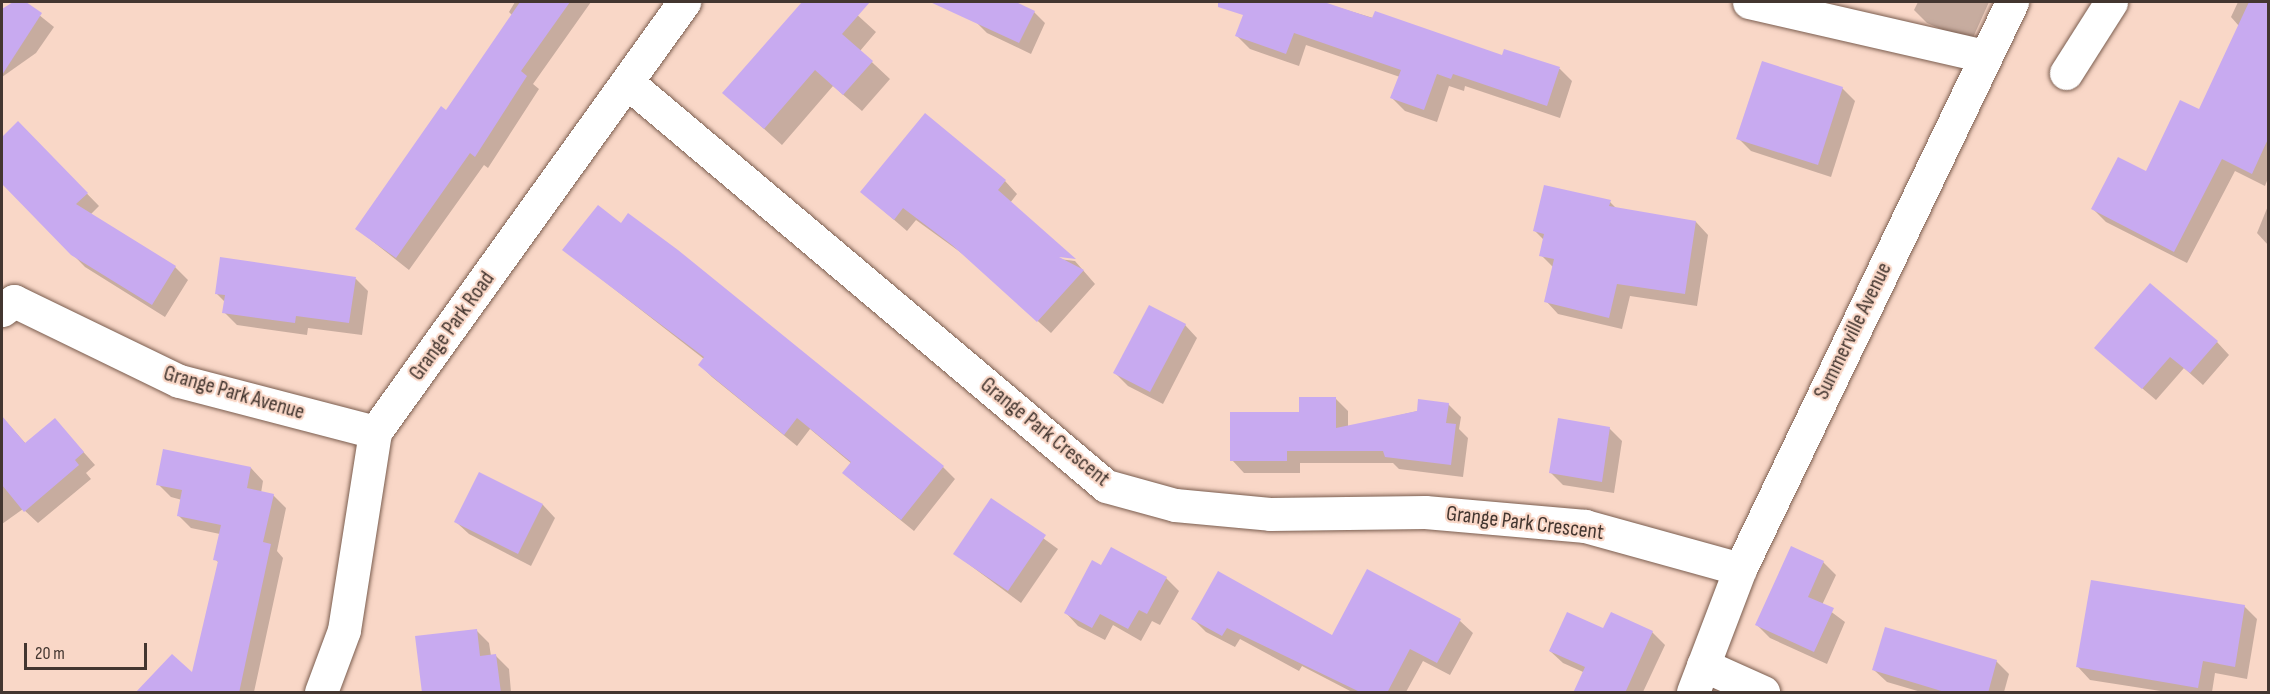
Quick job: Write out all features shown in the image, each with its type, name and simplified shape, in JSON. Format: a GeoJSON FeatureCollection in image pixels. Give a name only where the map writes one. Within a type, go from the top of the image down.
{"type":"FeatureCollection","features":[{"type":"Feature","properties":{"kind":"street","name":"Grange Park Road"},"geometry":{"type":"LineString","coordinates":[[321,693],[344,630],[375,432],[684,2]]}},
{"type":"Feature","properties":{"kind":"street"},"geometry":{"type":"LineString","coordinates":[[1749,2],[1985,56]]}},
{"type":"Feature","properties":{"kind":"street","name":"Summerville Avenue"},"geometry":{"type":"LineString","coordinates":[[1763,693],[1698,679],[1740,568],[2012,2]]}},
{"type":"Feature","properties":{"kind":"street"},"geometry":{"type":"LineString","coordinates":[[2066,73],[2111,2]]}},
{"type":"Feature","properties":{"kind":"street","name":"Grange Park Crescent"},"geometry":{"type":"LineString","coordinates":[[628,82],[1106,486],[1175,506],[1270,514],[1425,512],[1585,526],[1740,568]]}},
{"type":"Feature","properties":{"kind":"street","name":"Grange Park Avenue"},"geometry":{"type":"LineString","coordinates":[[6,298],[179,381],[375,432]]}},
{"type":"Feature","properties":{"kind":"building"},"geometry":{"type":"Polygon","coordinates":[[[13,2],[26,2],[42,13],[2,75],[2,9],[13,2]]]}},
{"type":"Feature","properties":{"kind":"building"},"geometry":{"type":"Polygon","coordinates":[[[520,2],[570,2],[521,71],[527,76],[475,157],[470,153],[396,258],[355,229],[441,106],[446,110],[520,2]]]}},
{"type":"Feature","properties":{"kind":"building"},"geometry":{"type":"Polygon","coordinates":[[[802,2],[870,2],[842,34],[873,61],[843,95],[815,70],[764,129],[722,93],[802,2]]]}},
{"type":"Feature","properties":{"kind":"building"},"geometry":{"type":"Polygon","coordinates":[[[930,2],[1016,2],[1035,11],[1019,43],[930,2]]]}},
{"type":"Feature","properties":{"kind":"building"},"geometry":{"type":"Polygon","coordinates":[[[1218,2],[1324,2],[1372,18],[1375,11],[1502,55],[1504,49],[1560,67],[1547,106],[1453,74],[1451,79],[1437,74],[1424,110],[1390,98],[1401,70],[1294,33],[1286,54],[1235,36],[1243,15],[1218,7],[1218,2]]]}},
{"type":"Feature","properties":{"kind":"building"},"geometry":{"type":"Polygon","coordinates":[[[2249,2],[2268,2],[2268,139],[2252,174],[2222,159],[2174,252],[2091,209],[2118,157],[2146,171],[2180,100],[2199,109],[2249,2]]]}},
{"type":"Feature","properties":{"kind":"building"},"geometry":{"type":"Polygon","coordinates":[[[1762,61],[1843,87],[1818,165],[1736,139],[1762,61]]]}},
{"type":"Feature","properties":{"kind":"building"},"geometry":{"type":"Polygon","coordinates":[[[925,113],[1006,180],[998,190],[1076,259],[1059,257],[1084,270],[1037,322],[952,245],[903,208],[894,220],[860,192],[925,113]]]}},
{"type":"Feature","properties":{"kind":"building"},"geometry":{"type":"Polygon","coordinates":[[[18,121],[88,193],[76,204],[176,266],[152,305],[71,255],[2,184],[2,137],[18,121]]]}},
{"type":"Feature","properties":{"kind":"building"},"geometry":{"type":"Polygon","coordinates":[[[1544,185],[1611,200],[1609,206],[1696,221],[1685,294],[1617,284],[1609,318],[1544,302],[1554,259],[1539,256],[1544,234],[1533,231],[1544,185]]]}},
{"type":"Feature","properties":{"kind":"building"},"geometry":{"type":"Polygon","coordinates":[[[598,205],[621,223],[628,213],[678,250],[944,466],[901,520],[842,473],[851,462],[797,418],[784,435],[698,365],[704,357],[562,250],[598,205]]]}},
{"type":"Feature","properties":{"kind":"building"},"geometry":{"type":"Polygon","coordinates":[[[220,257],[356,277],[349,323],[296,316],[295,323],[222,313],[225,295],[215,294],[220,257]]]}},
{"type":"Feature","properties":{"kind":"building"},"geometry":{"type":"Polygon","coordinates":[[[2150,283],[2218,341],[2190,373],[2170,357],[2142,389],[2094,348],[2150,283]]]}},
{"type":"Feature","properties":{"kind":"building"},"geometry":{"type":"Polygon","coordinates":[[[1149,305],[1186,324],[1150,392],[1113,373],[1149,305]]]}},
{"type":"Feature","properties":{"kind":"building"},"geometry":{"type":"Polygon","coordinates":[[[1299,397],[1336,397],[1336,428],[1417,411],[1418,399],[1449,403],[1446,423],[1456,424],[1451,465],[1385,457],[1383,451],[1287,451],[1287,461],[1230,461],[1230,412],[1299,412],[1299,397]]]}},
{"type":"Feature","properties":{"kind":"building"},"geometry":{"type":"Polygon","coordinates":[[[2,416],[25,443],[55,418],[84,452],[75,460],[79,465],[24,512],[2,485],[2,416]]]}},
{"type":"Feature","properties":{"kind":"building"},"geometry":{"type":"Polygon","coordinates":[[[1558,418],[1610,427],[1602,482],[1549,473],[1558,418]]]}},
{"type":"Feature","properties":{"kind":"building"},"geometry":{"type":"Polygon","coordinates":[[[163,449],[251,467],[247,488],[274,494],[263,542],[271,544],[239,693],[135,693],[172,654],[192,672],[218,561],[213,560],[221,525],[177,516],[182,490],[156,485],[163,449]]]}},
{"type":"Feature","properties":{"kind":"building"},"geometry":{"type":"Polygon","coordinates":[[[479,472],[543,504],[518,554],[454,522],[479,472]]]}},
{"type":"Feature","properties":{"kind":"building"},"geometry":{"type":"Polygon","coordinates":[[[991,498],[1046,535],[1008,591],[953,554],[991,498]]]}},
{"type":"Feature","properties":{"kind":"building"},"geometry":{"type":"Polygon","coordinates":[[[1791,546],[1824,561],[1808,597],[1834,608],[1814,652],[1755,625],[1791,546]]]}},
{"type":"Feature","properties":{"kind":"building"},"geometry":{"type":"Polygon","coordinates":[[[1111,547],[1167,577],[1147,614],[1139,610],[1128,629],[1100,614],[1092,628],[1064,613],[1092,560],[1101,565],[1111,547]]]}},
{"type":"Feature","properties":{"kind":"building"},"geometry":{"type":"Polygon","coordinates":[[[1367,569],[1461,619],[1437,663],[1410,649],[1387,693],[1362,693],[1227,628],[1222,636],[1191,619],[1218,571],[1332,635],[1367,569]]]}},
{"type":"Feature","properties":{"kind":"building"},"geometry":{"type":"Polygon","coordinates":[[[2091,580],[2245,605],[2235,667],[2203,661],[2198,688],[2076,667],[2091,580]]]}},
{"type":"Feature","properties":{"kind":"building"},"geometry":{"type":"Polygon","coordinates":[[[1567,612],[1603,628],[1611,612],[1653,631],[1625,693],[1573,693],[1585,667],[1549,651],[1567,612]]]}},
{"type":"Feature","properties":{"kind":"building"},"geometry":{"type":"Polygon","coordinates":[[[1885,627],[1997,660],[1988,693],[1948,693],[1872,670],[1885,627]]]}},
{"type":"Feature","properties":{"kind":"building"},"geometry":{"type":"Polygon","coordinates":[[[477,629],[480,656],[496,654],[501,693],[422,693],[415,636],[477,629]]]}}]}
